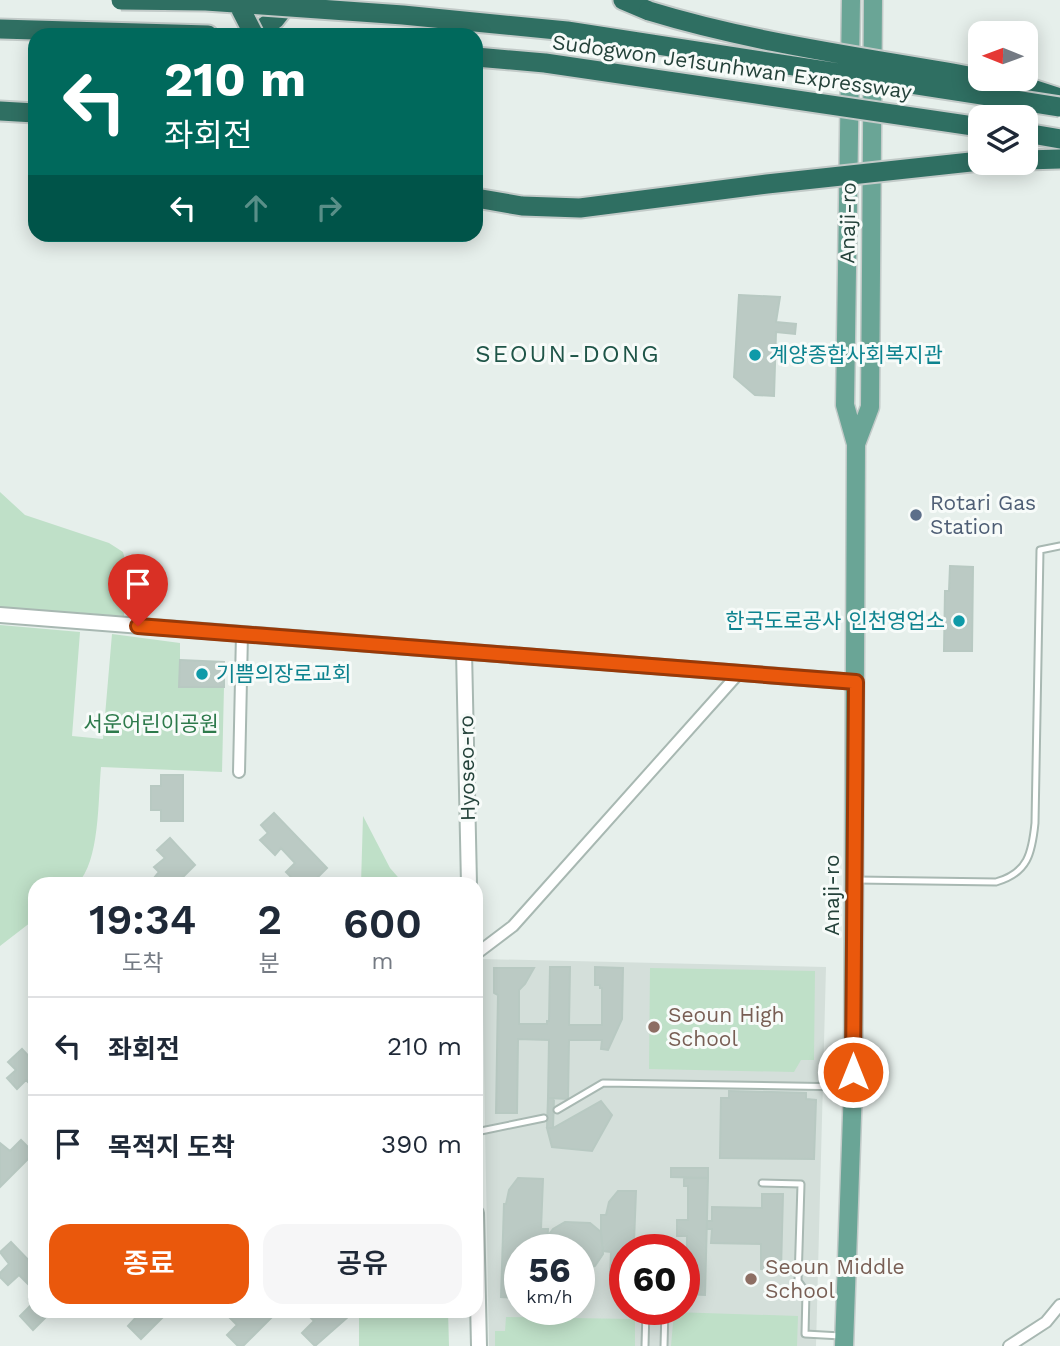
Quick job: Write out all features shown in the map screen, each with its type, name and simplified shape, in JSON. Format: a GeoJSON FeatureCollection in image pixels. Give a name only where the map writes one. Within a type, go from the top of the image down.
{"type":"FeatureCollection","features":[{"type":"Feature","properties":{"kind":"highway","name":"Sudogwon Je1sunhwan Expressway"},"geometry":{"type":"LineString","coordinates":[[121,0],[259,5],[403,15],[567,31],[1060,107]]}},
{"type":"Feature","properties":{"kind":"highway"},"geometry":{"type":"LineString","coordinates":[[236,0],[250,28]]}},
{"type":"Feature","properties":{"kind":"highway"},"geometry":{"type":"LineString","coordinates":[[263,28],[275,19],[290,0]]}},
{"type":"Feature","properties":{"kind":"highway"},"geometry":{"type":"LineString","coordinates":[[623,0],[697,26],[968,76]]}},
{"type":"Feature","properties":{"kind":"highway"},"geometry":{"type":"LineString","coordinates":[[0,29],[28,30]]}},
{"type":"Feature","properties":{"kind":"highway","name":"Sudogwon Je1sunhwan Expressway"},"geometry":{"type":"LineString","coordinates":[[483,58],[545,62],[968,125]]}},
{"type":"Feature","properties":{"kind":"highway"},"geometry":{"type":"LineString","coordinates":[[1038,91],[1060,98]]}},
{"type":"Feature","properties":{"kind":"highway"},"geometry":{"type":"LineString","coordinates":[[0,111],[28,113]]}},
{"type":"Feature","properties":{"kind":"highway"},"geometry":{"type":"LineString","coordinates":[[1038,135],[1060,138]]}},
{"type":"Feature","properties":{"kind":"highway"},"geometry":{"type":"LineString","coordinates":[[1038,160],[1060,159]]}},
{"type":"Feature","properties":{"kind":"highway"},"geometry":{"type":"LineString","coordinates":[[483,199],[522,206],[580,208],[968,162]]}},
{"type":"Feature","properties":{"kind":"main road","name":"Anaji-ro"},"geometry":{"type":"LineString","coordinates":[[844,1341],[853,1087],[856,682],[856,444],[845,405],[850,0]]}},
{"type":"Feature","properties":{"kind":"main road","name":"Anaji-ro"},"geometry":{"type":"LineString","coordinates":[[856,444],[870,407],[873,0]]}},
{"type":"Feature","properties":{"kind":"street"},"geometry":{"type":"LineString","coordinates":[[0,615],[856,682]]}},
{"type":"Feature","properties":{"kind":"street"},"geometry":{"type":"LineString","coordinates":[[239,772],[242,634]]}},
{"type":"Feature","properties":{"kind":"street","name":"Hyoseo-ro"},"geometry":{"type":"LineString","coordinates":[[464,651],[469,877]]}},
{"type":"Feature","properties":{"kind":"street"},"geometry":{"type":"LineString","coordinates":[[483,949],[513,926],[739,673]]}},
{"type":"Feature","properties":{"kind":"street"},"geometry":{"type":"LineString","coordinates":[[1009,1346],[1046,1322],[1060,1305]]}},
{"type":"Feature","properties":{"kind":"street"},"geometry":{"type":"LineString","coordinates":[[478,1318],[479,1346]]}},
{"type":"Feature","properties":{"kind":"lane"},"geometry":{"type":"LineString","coordinates":[[855,880],[996,883],[1010,879],[1022,870],[1033,840],[1035,823],[1040,550],[1060,546]]}},
{"type":"Feature","properties":{"kind":"lane"},"geometry":{"type":"LineString","coordinates":[[557,1110],[603,1083],[853,1087]]}},
{"type":"Feature","properties":{"kind":"lane"},"geometry":{"type":"LineString","coordinates":[[483,1131],[544,1118]]}},
{"type":"Feature","properties":{"kind":"lane"},"geometry":{"type":"LineString","coordinates":[[762,1183],[801,1184],[798,1282],[806,1292],[805,1334],[844,1341]]}},
{"type":"Feature","properties":{"kind":"lane"},"geometry":{"type":"LineString","coordinates":[[645,1346],[646,1325]]}},
{"type":"Feature","properties":{"kind":"lane"},"geometry":{"type":"LineString","coordinates":[[664,1346],[665,1325]]}},
{"type":"Feature","properties":{"kind":"shaded area","name":"Seoun High School"},"geometry":{"type":"Polygon","coordinates":[[[483,959],[826,967],[816,1346],[489,1346],[483,959]]]}},
{"type":"Feature","properties":{"kind":"green space"},"geometry":{"type":"Polygon","coordinates":[[[0,492],[25,515],[109,543],[123,552],[126,564],[124,616],[0,607],[0,492]]]}},
{"type":"Feature","properties":{"kind":"green space","name":"서운어린이공원"},"geometry":{"type":"Polygon","coordinates":[[[0,625],[80,632],[72,736],[103,739],[112,634],[180,643],[180,686],[224,687],[222,772],[101,767],[94,846],[85,874],[83,877],[28,877],[28,924],[0,946],[0,625]]]}},
{"type":"Feature","properties":{"kind":"green space"},"geometry":{"type":"Polygon","coordinates":[[[363,816],[390,868],[398,877],[361,877],[363,816]]]}},
{"type":"Feature","properties":{"kind":"green space"},"geometry":{"type":"Polygon","coordinates":[[[650,968],[815,971],[814,1060],[801,1060],[794,1072],[649,1069],[650,968]]]}},
{"type":"Feature","properties":{"kind":"green space"},"geometry":{"type":"Polygon","coordinates":[[[700,1313],[798,1316],[797,1346],[671,1346],[673,1325],[700,1325],[700,1313]]]}},
{"type":"Feature","properties":{"kind":"green space"},"geometry":{"type":"Polygon","coordinates":[[[359,1318],[448,1318],[449,1346],[359,1346],[359,1318]]]}},
{"type":"Feature","properties":{"kind":"green space"},"geometry":{"type":"Polygon","coordinates":[[[595,1318],[609,1319],[609,1325],[635,1325],[635,1346],[495,1346],[495,1331],[505,1331],[505,1325],[595,1325],[595,1318]]]}},
{"type":"Feature","properties":{"kind":"building","name":"계양종합사회복지관"},"geometry":{"type":"Polygon","coordinates":[[[739,295],[780,297],[776,322],[796,324],[795,334],[776,332],[774,396],[755,395],[734,377],[739,295]]]}},
{"type":"Feature","properties":{"kind":"building","name":"한국도로공사 인천영업소"},"geometry":{"type":"Polygon","coordinates":[[[950,566],[973,567],[972,651],[944,651],[945,591],[949,591],[950,566]]]}},
{"type":"Feature","properties":{"kind":"building","name":"기쁨의장로교회"},"geometry":{"type":"Polygon","coordinates":[[[180,660],[224,662],[224,687],[179,687],[180,660]]]}},
{"type":"Feature","properties":{"kind":"building"},"geometry":{"type":"Polygon","coordinates":[[[161,775],[183,775],[183,821],[161,821],[161,810],[151,810],[151,786],[161,786],[161,775]]]}},
{"type":"Feature","properties":{"kind":"building"},"geometry":{"type":"Polygon","coordinates":[[[274,813],[327,868],[318,877],[291,877],[286,872],[295,863],[281,848],[275,855],[260,840],[268,833],[261,825],[274,813]]]}},
{"type":"Feature","properties":{"kind":"building"},"geometry":{"type":"Polygon","coordinates":[[[170,838],[195,865],[183,877],[155,877],[159,872],[154,867],[165,858],[157,850],[170,838]]]}},
{"type":"Feature","properties":{"kind":"building"},"geometry":{"type":"Polygon","coordinates":[[[550,967],[570,967],[569,1025],[602,1025],[602,988],[595,985],[595,967],[623,968],[622,1019],[608,1050],[601,1049],[602,1040],[569,1040],[568,1099],[548,1098],[549,1040],[518,1039],[517,1113],[496,1113],[498,995],[494,993],[494,968],[534,968],[519,990],[519,1024],[547,1024],[550,967]]]}},
{"type":"Feature","properties":{"kind":"building"},"geometry":{"type":"Polygon","coordinates":[[[22,1049],[28,1055],[28,1082],[26,1080],[17,1089],[7,1078],[16,1070],[8,1062],[22,1049]]]}},
{"type":"Feature","properties":{"kind":"building"},"geometry":{"type":"Polygon","coordinates":[[[729,1091],[806,1093],[806,1099],[816,1100],[814,1159],[720,1158],[721,1098],[729,1098],[729,1091]]]}},
{"type":"Feature","properties":{"kind":"building"},"geometry":{"type":"Polygon","coordinates":[[[548,1098],[554,1098],[553,1128],[547,1128],[548,1098]]]}},
{"type":"Feature","properties":{"kind":"building"},"geometry":{"type":"Polygon","coordinates":[[[601,1101],[612,1115],[592,1151],[552,1147],[547,1128],[553,1128],[601,1101]]]}},
{"type":"Feature","properties":{"kind":"building"},"geometry":{"type":"Polygon","coordinates":[[[21,1140],[28,1147],[28,1159],[0,1187],[0,1143],[10,1151],[21,1140]]]}},
{"type":"Feature","properties":{"kind":"building"},"geometry":{"type":"Polygon","coordinates":[[[671,1168],[708,1168],[708,1178],[671,1177],[671,1168]]]}},
{"type":"Feature","properties":{"kind":"building"},"geometry":{"type":"Polygon","coordinates":[[[518,1178],[543,1179],[541,1229],[548,1229],[548,1234],[504,1234],[504,1297],[501,1297],[504,1204],[509,1190],[518,1178]]]}},
{"type":"Feature","properties":{"kind":"building"},"geometry":{"type":"Polygon","coordinates":[[[684,1178],[708,1178],[705,1295],[700,1295],[700,1234],[677,1234],[677,1220],[688,1220],[688,1186],[684,1186],[684,1178]]]}},
{"type":"Feature","properties":{"kind":"building"},"geometry":{"type":"Polygon","coordinates":[[[618,1191],[636,1191],[634,1234],[609,1234],[609,1252],[603,1251],[601,1215],[606,1215],[609,1202],[618,1191]]]}},
{"type":"Feature","properties":{"kind":"building"},"geometry":{"type":"Polygon","coordinates":[[[762,1194],[783,1194],[781,1270],[761,1269],[761,1244],[711,1243],[712,1229],[707,1229],[707,1221],[712,1221],[712,1207],[762,1208],[762,1194]]]}},
{"type":"Feature","properties":{"kind":"building"},"geometry":{"type":"Polygon","coordinates":[[[565,1222],[590,1223],[601,1232],[603,1254],[595,1266],[595,1234],[549,1234],[565,1222]]]}},
{"type":"Feature","properties":{"kind":"building"},"geometry":{"type":"Polygon","coordinates":[[[11,1242],[28,1260],[28,1284],[19,1275],[8,1285],[0,1277],[0,1273],[9,1264],[0,1252],[11,1242]]]}},
{"type":"Feature","properties":{"kind":"building"},"geometry":{"type":"Polygon","coordinates":[[[28,1308],[28,1318],[45,1318],[33,1330],[20,1316],[28,1308]]]}},
{"type":"Feature","properties":{"kind":"building"},"geometry":{"type":"Polygon","coordinates":[[[135,1318],[162,1318],[141,1339],[128,1326],[135,1318]]]}},
{"type":"Feature","properties":{"kind":"building"},"geometry":{"type":"Polygon","coordinates":[[[230,1318],[271,1318],[243,1346],[238,1346],[227,1335],[237,1325],[230,1318]]]}},
{"type":"Feature","properties":{"kind":"building"},"geometry":{"type":"Polygon","coordinates":[[[311,1318],[347,1318],[315,1346],[302,1333],[314,1321],[311,1318]]]}},
{"type":"Feature","properties":{"kind":"place","name":"계양종합사회복지관"},"geometry":{"type":"Point","coordinates":[755,355]}},
{"type":"Feature","properties":{"kind":"place","name":"Rotari Gas Station"},"geometry":{"type":"Point","coordinates":[916,515]}},
{"type":"Feature","properties":{"kind":"place","name":"한국도로공사 인천영업소"},"geometry":{"type":"Point","coordinates":[959,621]}},
{"type":"Feature","properties":{"kind":"place","name":"기쁨의장로교회"},"geometry":{"type":"Point","coordinates":[202,674]}},
{"type":"Feature","properties":{"kind":"place","name":"Seoun High School"},"geometry":{"type":"Point","coordinates":[654,1027]}},
{"type":"Feature","properties":{"kind":"place","name":"Seoun Middle School"},"geometry":{"type":"Point","coordinates":[751,1279]}},
{"type":"Feature","properties":{"kind":"district","name":"SEOUN-DONG"},"geometry":{"type":"Point","coordinates":[568,354]}},
{"type":"Feature","properties":{"kind":"route"},"geometry":{"type":"LineString","coordinates":[[138,626],[856,682],[853,1072]]}}]}
